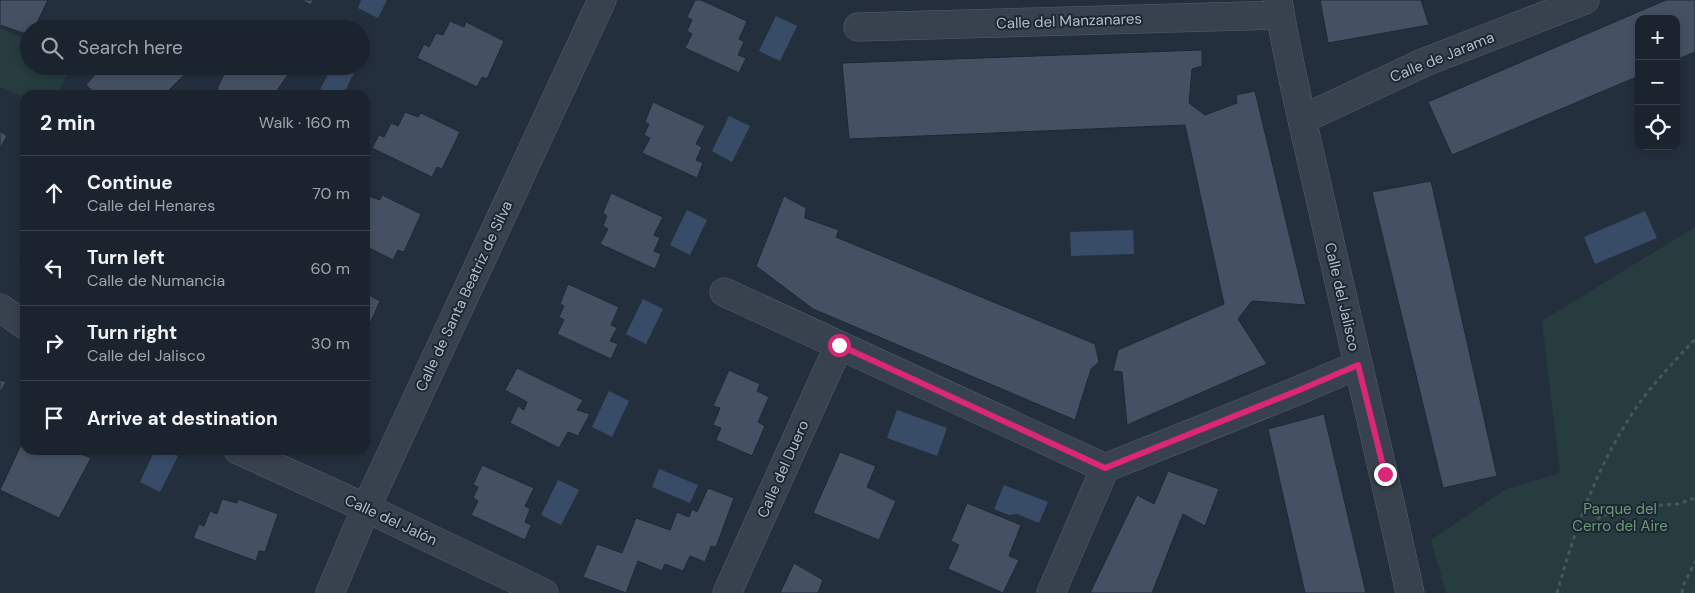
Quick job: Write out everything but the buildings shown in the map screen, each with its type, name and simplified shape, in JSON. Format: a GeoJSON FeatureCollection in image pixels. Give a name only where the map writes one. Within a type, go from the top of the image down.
{"type":"FeatureCollection","features":[{"type":"Feature","properties":{"kind":"street","name":"Calle de Santa Beatriz de Silva"},"geometry":{"type":"LineString","coordinates":[[330,593],[366,508],[602,0]]}},
{"type":"Feature","properties":{"kind":"street","name":"Calle de Jarama"},"geometry":{"type":"LineString","coordinates":[[1302,120],[1425,62],[1585,0]]}},
{"type":"Feature","properties":{"kind":"street","name":"Calle del Jalisco"},"geometry":{"type":"LineString","coordinates":[[1279,8],[1302,120],[1385,474],[1410,593]]}},
{"type":"Feature","properties":{"kind":"street","name":"Calle del Manzanares"},"geometry":{"type":"LineString","coordinates":[[858,27],[1279,8]]}},
{"type":"Feature","properties":{"kind":"street"},"geometry":{"type":"LineString","coordinates":[[724,292],[1105,468]]}},
{"type":"Feature","properties":{"kind":"street"},"geometry":{"type":"LineString","coordinates":[[0,308],[20,322]]}},
{"type":"Feature","properties":{"kind":"street","name":"Calle del Duero"},"geometry":{"type":"LineString","coordinates":[[727,593],[839,345]]}},
{"type":"Feature","properties":{"kind":"street"},"geometry":{"type":"LineString","coordinates":[[1051,593],[1105,468],[1358,365]]}},
{"type":"Feature","properties":{"kind":"street","name":"Calle del Jalón"},"geometry":{"type":"LineString","coordinates":[[249,455],[366,508],[544,593]]}},
{"type":"Feature","properties":{"kind":"path"},"geometry":{"type":"LineString","coordinates":[[1557,593],[1592,488],[1616,439],[1636,407],[1659,378],[1695,339]]}},
{"type":"Feature","properties":{"kind":"path"},"geometry":{"type":"LineString","coordinates":[[1576,532],[1602,516],[1635,507],[1678,504],[1695,498]]}},
{"type":"Feature","properties":{"kind":"path"},"geometry":{"type":"LineString","coordinates":[[1682,593],[1683,586],[1695,562]]}},
{"type":"Feature","properties":{"kind":"green space"},"geometry":{"type":"Polygon","coordinates":[[[0,28],[20,37],[20,75],[66,75],[60,90],[20,90],[20,96],[0,87],[0,28]]]}},
{"type":"Feature","properties":{"kind":"green space","name":"Parque del Cerro del Aire"},"geometry":{"type":"Polygon","coordinates":[[[1695,227],[1695,593],[1446,593],[1431,540],[1506,489],[1560,473],[1542,321],[1695,227]]]}},
{"type":"Feature","properties":{"kind":"water"},"geometry":{"type":"Polygon","coordinates":[[[361,0],[387,0],[378,18],[358,8],[361,0]]]}},
{"type":"Feature","properties":{"kind":"water"},"geometry":{"type":"Polygon","coordinates":[[[776,16],[797,26],[780,61],[759,51],[776,16]]]}},
{"type":"Feature","properties":{"kind":"water"},"geometry":{"type":"Polygon","coordinates":[[[328,75],[353,75],[346,90],[320,90],[328,75]]]}},
{"type":"Feature","properties":{"kind":"water"},"geometry":{"type":"Polygon","coordinates":[[[729,116],[750,126],[732,162],[712,151],[729,116]]]}},
{"type":"Feature","properties":{"kind":"water"},"geometry":{"type":"Polygon","coordinates":[[[687,210],[707,220],[690,255],[670,245],[687,210]]]}},
{"type":"Feature","properties":{"kind":"water"},"geometry":{"type":"Polygon","coordinates":[[[1645,211],[1657,238],[1595,264],[1584,237],[1645,211]]]}},
{"type":"Feature","properties":{"kind":"water"},"geometry":{"type":"Polygon","coordinates":[[[1133,230],[1134,254],[1071,256],[1070,232],[1133,230]]]}},
{"type":"Feature","properties":{"kind":"water"},"geometry":{"type":"Polygon","coordinates":[[[643,299],[663,309],[646,344],[626,334],[643,299]]]}},
{"type":"Feature","properties":{"kind":"water"},"geometry":{"type":"Polygon","coordinates":[[[609,391],[629,401],[612,437],[592,427],[609,391]]]}},
{"type":"Feature","properties":{"kind":"water"},"geometry":{"type":"Polygon","coordinates":[[[897,410],[947,428],[937,456],[887,438],[897,410]]]}},
{"type":"Feature","properties":{"kind":"water"},"geometry":{"type":"Polygon","coordinates":[[[153,455],[178,456],[160,492],[140,482],[153,455]]]}},
{"type":"Feature","properties":{"kind":"water"},"geometry":{"type":"Polygon","coordinates":[[[659,469],[698,485],[690,503],[652,487],[659,469]]]}},
{"type":"Feature","properties":{"kind":"water"},"geometry":{"type":"Polygon","coordinates":[[[558,480],[579,490],[561,525],[541,515],[558,480]]]}},
{"type":"Feature","properties":{"kind":"water"},"geometry":{"type":"Polygon","coordinates":[[[1004,485],[1048,502],[1039,523],[1017,514],[1009,515],[994,509],[1004,485]]]}},
{"type":"Feature","properties":{"kind":"route"},"geometry":{"type":"LineString","coordinates":[[839,345],[1105,468],[1358,365],[1385,474]]}}]}
